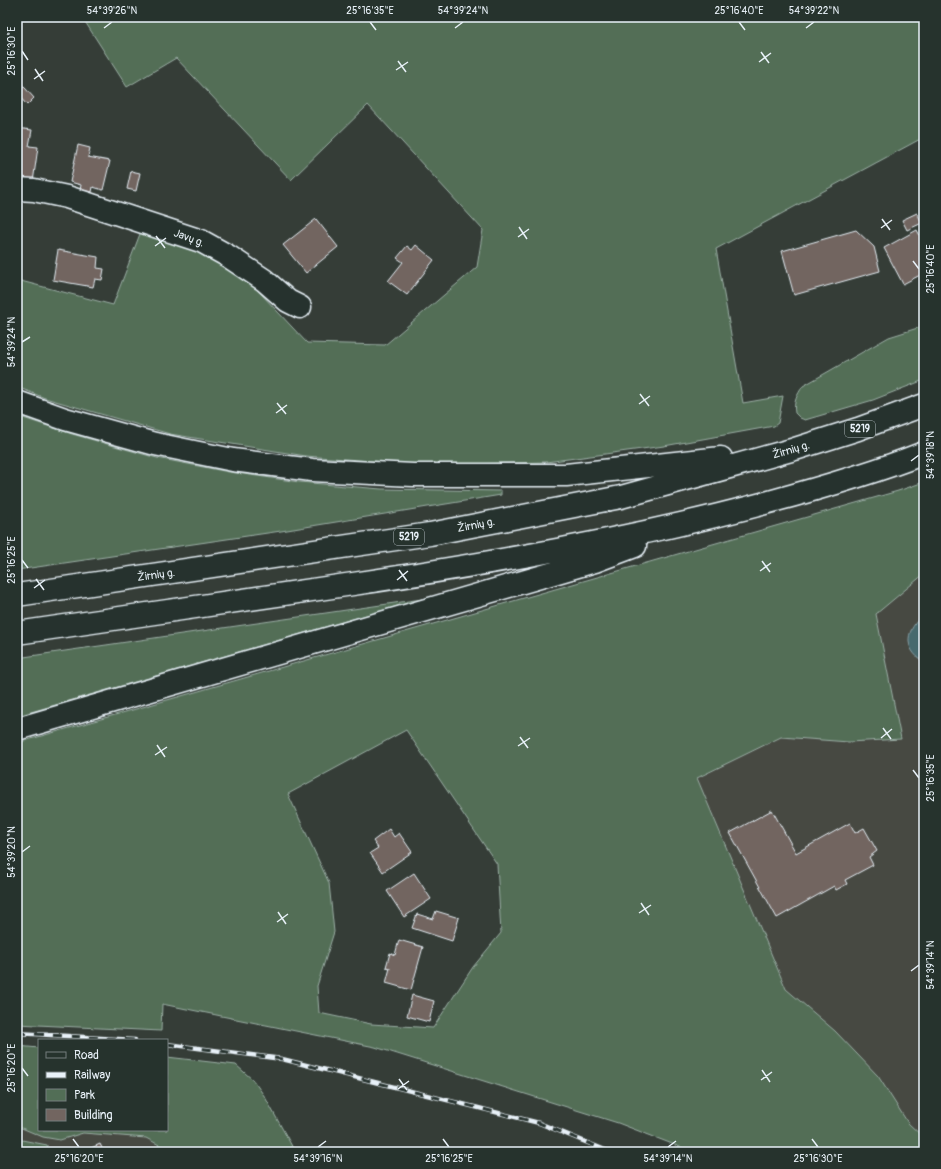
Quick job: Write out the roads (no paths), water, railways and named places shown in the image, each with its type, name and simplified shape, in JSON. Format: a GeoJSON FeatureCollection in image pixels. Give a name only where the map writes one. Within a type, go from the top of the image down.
{"type":"FeatureCollection","features":[{"type":"Feature","properties":{"kind":"main road","name":"Javų g."},"geometry":{"type":"LineString","coordinates":[[17,189],[34,190],[67,197],[201,241],[228,256],[264,280],[288,301],[300,307]]}},
{"type":"Feature","properties":{"kind":"main road"},"geometry":{"type":"LineString","coordinates":[[17,402],[65,419],[155,444],[233,460],[312,470],[414,475],[566,475],[680,464],[795,449]]}},
{"type":"Feature","properties":{"kind":"main road","name":"Žirnių g."},"geometry":{"type":"LineString","coordinates":[[17,595],[430,534],[621,497],[795,449],[924,406]]}},
{"type":"Feature","properties":{"kind":"main road"},"geometry":{"type":"LineString","coordinates":[[17,633],[418,574],[597,543],[710,518],[819,488],[899,463],[924,453]]}},
{"type":"Feature","properties":{"kind":"main road"},"geometry":{"type":"LineString","coordinates":[[17,729],[595,561],[710,518]]}},
{"type":"Feature","properties":{"kind":"water"},"geometry":{"type":"Polygon","coordinates":[[[924,614],[924,662],[912,651],[909,639],[913,626],[924,614]]]}},
{"type":"Feature","properties":{"kind":"railway"},"geometry":{"type":"LineString","coordinates":[[17,1033],[118,1039]]}},
{"type":"Feature","properties":{"kind":"railway"},"geometry":{"type":"LineString","coordinates":[[168,1044],[282,1059],[539,1123],[610,1152]]}}]}
